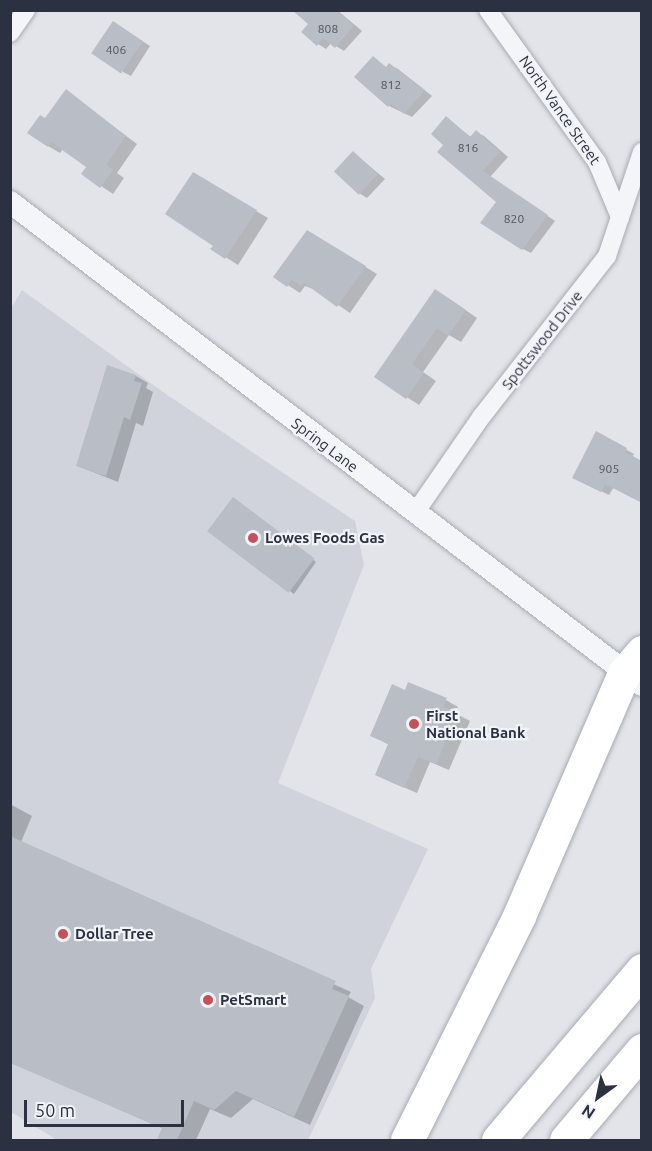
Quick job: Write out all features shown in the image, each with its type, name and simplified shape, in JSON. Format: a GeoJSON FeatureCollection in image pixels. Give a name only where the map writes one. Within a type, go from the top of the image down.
{"type":"FeatureCollection","features":[{"type":"Feature","properties":{"kind":"highway"},"geometry":{"type":"LineString","coordinates":[[407,1140],[519,916],[636,670]]}},
{"type":"Feature","properties":{"kind":"highway"},"geometry":{"type":"LineString","coordinates":[[498,1140],[642,970]]}},
{"type":"Feature","properties":{"kind":"highway"},"geometry":{"type":"LineString","coordinates":[[566,1140],[642,1050]]}},
{"type":"Feature","properties":{"kind":"street"},"geometry":{"type":"LineString","coordinates":[[10,33],[26,10]]}},
{"type":"Feature","properties":{"kind":"street","name":"North Vance Street"},"geometry":{"type":"LineString","coordinates":[[488,10],[597,162],[620,217]]}},
{"type":"Feature","properties":{"kind":"street","name":"Spottswood Drive"},"geometry":{"type":"LineString","coordinates":[[415,513],[482,416],[607,256],[642,153]]}},
{"type":"Feature","properties":{"kind":"street","name":"Spring Lane"},"geometry":{"type":"LineString","coordinates":[[10,202],[415,513],[636,670]]}},
{"type":"Feature","properties":{"kind":"shaded area"},"geometry":{"type":"Polygon","coordinates":[[[22,290],[163,392],[355,521],[364,565],[278,783],[428,849],[371,969],[375,998],[308,1140],[57,1140],[11,1112],[10,310],[22,290]]]}},
{"type":"Feature","properties":{"kind":"building"},"geometry":{"type":"Polygon","coordinates":[[[292,10],[337,10],[354,26],[335,48],[323,38],[317,46],[301,32],[308,24],[292,10]]]}},
{"type":"Feature","properties":{"kind":"building"},"geometry":{"type":"Polygon","coordinates":[[[113,21],[143,41],[121,73],[91,53],[113,21]]]}},
{"type":"Feature","properties":{"kind":"building"},"geometry":{"type":"Polygon","coordinates":[[[373,56],[386,67],[389,63],[425,90],[404,114],[391,104],[388,107],[354,77],[373,56]]]}},
{"type":"Feature","properties":{"kind":"building"},"geometry":{"type":"Polygon","coordinates":[[[66,89],[126,136],[106,165],[113,170],[100,188],[81,174],[86,167],[51,142],[48,147],[27,133],[40,115],[45,118],[66,89]]]}},
{"type":"Feature","properties":{"kind":"building"},"geometry":{"type":"Polygon","coordinates":[[[446,116],[470,137],[476,130],[500,152],[483,171],[548,215],[522,250],[480,223],[496,202],[437,152],[443,145],[431,134],[446,116]]]}},
{"type":"Feature","properties":{"kind":"building"},"geometry":{"type":"Polygon","coordinates":[[[353,151],[378,174],[359,195],[334,171],[353,151]]]}},
{"type":"Feature","properties":{"kind":"building"},"geometry":{"type":"Polygon","coordinates":[[[193,172],[257,210],[225,259],[210,249],[213,246],[165,214],[193,172]]]}},
{"type":"Feature","properties":{"kind":"building"},"geometry":{"type":"Polygon","coordinates":[[[307,230],[366,266],[337,307],[304,283],[301,286],[292,280],[287,287],[273,277],[307,230]]]}},
{"type":"Feature","properties":{"kind":"building"},"geometry":{"type":"Polygon","coordinates":[[[435,289],[466,310],[448,336],[437,328],[412,364],[424,373],[406,399],[374,377],[435,289]]]}},
{"type":"Feature","properties":{"kind":"building"},"geometry":{"type":"Polygon","coordinates":[[[107,365],[136,375],[134,381],[142,383],[130,420],[124,417],[106,476],[76,466],[107,365]]]}},
{"type":"Feature","properties":{"kind":"building"},"geometry":{"type":"Polygon","coordinates":[[[596,431],[627,448],[625,452],[642,461],[642,503],[605,484],[601,492],[572,478],[596,431]]]}},
{"type":"Feature","properties":{"kind":"building"},"geometry":{"type":"Polygon","coordinates":[[[233,497],[314,558],[289,593],[207,531],[233,497]]]}},
{"type":"Feature","properties":{"kind":"building","name":"First National Bank"},"geometry":{"type":"Polygon","coordinates":[[[408,682],[447,698],[443,706],[458,713],[436,764],[418,757],[404,788],[375,775],[388,744],[370,736],[392,684],[405,690],[408,682]]]}},
{"type":"Feature","properties":{"kind":"building"},"geometry":{"type":"Polygon","coordinates":[[[10,836],[336,981],[332,989],[349,996],[294,1117],[236,1091],[214,1110],[194,1101],[177,1140],[157,1140],[162,1128],[10,1063],[10,836]]]}},
{"type":"Feature","properties":{"kind":"place","name":"Lowes Foods Gas"},"geometry":{"type":"Point","coordinates":[253,538]}},
{"type":"Feature","properties":{"kind":"place","name":"First National Bank"},"geometry":{"type":"Point","coordinates":[414,724]}},
{"type":"Feature","properties":{"kind":"place","name":"Dollar Tree"},"geometry":{"type":"Point","coordinates":[63,934]}},
{"type":"Feature","properties":{"kind":"place","name":"PetSmart"},"geometry":{"type":"Point","coordinates":[208,1000]}}]}
